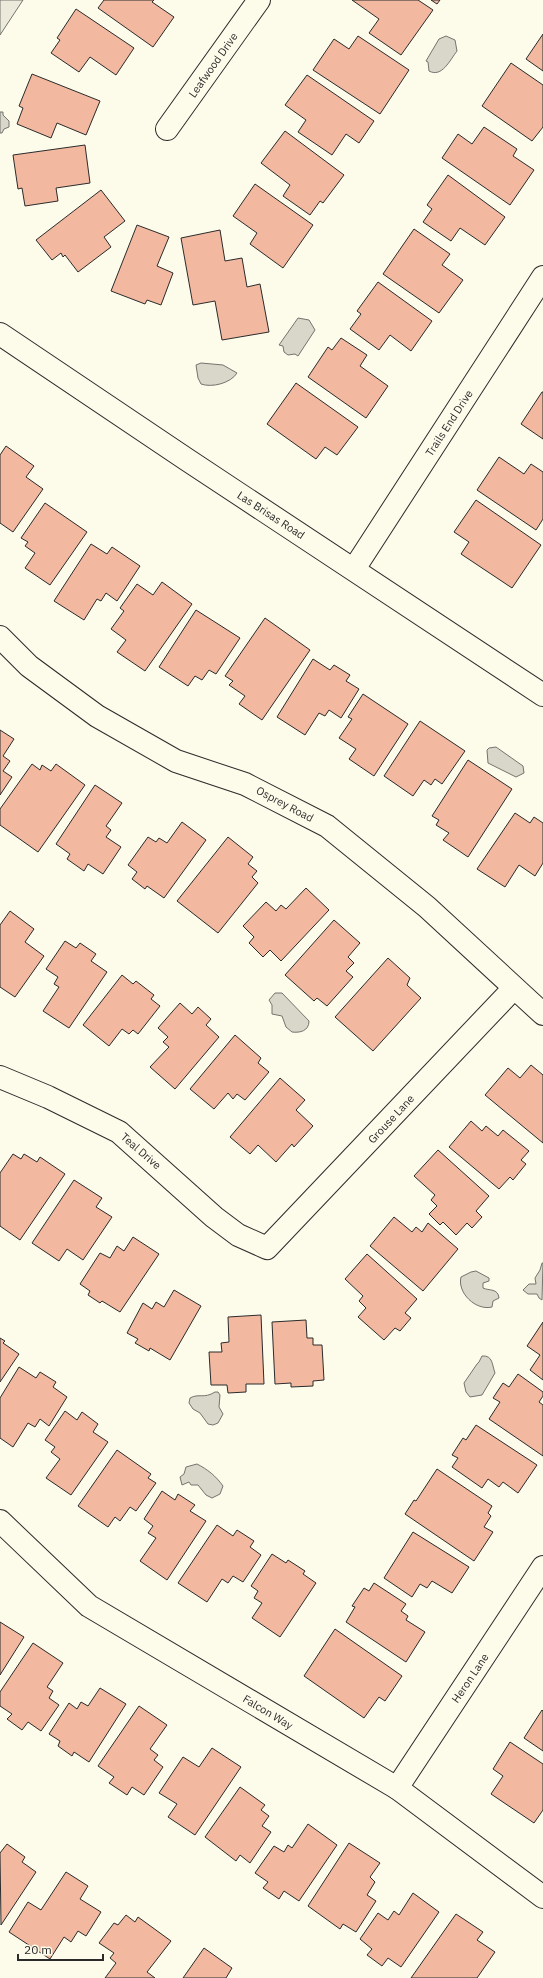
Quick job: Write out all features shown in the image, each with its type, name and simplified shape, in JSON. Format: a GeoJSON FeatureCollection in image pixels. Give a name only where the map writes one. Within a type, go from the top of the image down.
{"type":"FeatureCollection","features":[{"type":"Feature","properties":{"kind":"street","name":"Leafwood Drive"},"geometry":{"type":"LineString","coordinates":[[167,129],[259,0]]}},
{"type":"Feature","properties":{"kind":"street","name":"Trails End Drive"},"geometry":{"type":"LineString","coordinates":[[354,569],[543,277]]}},
{"type":"Feature","properties":{"kind":"street","name":"Las Brisas Road"},"geometry":{"type":"LineString","coordinates":[[0,334],[543,695]]}},
{"type":"Feature","properties":{"kind":"street","name":"Osprey Road"},"geometry":{"type":"LineString","coordinates":[[0,637],[29,666],[96,716],[176,760],[246,784],[327,826],[427,907],[543,1014]]}},
{"type":"Feature","properties":{"kind":"street","name":"Grouse Lane"},"geometry":{"type":"LineString","coordinates":[[267,1248],[514,988]]}},
{"type":"Feature","properties":{"kind":"street","name":"Teal Drive"},"geometry":{"type":"LineString","coordinates":[[0,1077],[48,1096],[119,1132],[214,1217],[238,1235],[267,1248]]}},
{"type":"Feature","properties":{"kind":"street","name":"Falcon Way"},"geometry":{"type":"LineString","coordinates":[[0,1521],[89,1606],[397,1788],[543,1898]]}},
{"type":"Feature","properties":{"kind":"street","name":"Heron Lane"},"geometry":{"type":"LineString","coordinates":[[397,1788],[543,1567]]}},
{"type":"Feature","properties":{"kind":"shaded area"},"geometry":{"type":"Polygon","coordinates":[[[0,0],[23,0],[0,35],[0,0]]]}},
{"type":"Feature","properties":{"kind":"shaded area"},"geometry":{"type":"Polygon","coordinates":[[[446,36],[455,40],[457,51],[442,70],[434,73],[429,71],[428,62],[426,61],[439,39],[446,36]]]}},
{"type":"Feature","properties":{"kind":"shaded area"},"geometry":{"type":"Polygon","coordinates":[[[0,112],[3,112],[3,115],[9,121],[9,127],[4,129],[2,133],[0,133],[0,112]]]}},
{"type":"Feature","properties":{"kind":"shaded area"},"geometry":{"type":"Polygon","coordinates":[[[298,318],[309,320],[315,330],[298,356],[295,354],[288,355],[284,352],[283,346],[279,345],[298,318]]]}},
{"type":"Feature","properties":{"kind":"shaded area"},"geometry":{"type":"Polygon","coordinates":[[[201,363],[223,365],[237,373],[230,380],[221,384],[201,384],[198,378],[196,365],[201,363]]]}},
{"type":"Feature","properties":{"kind":"shaded area"},"geometry":{"type":"Polygon","coordinates":[[[496,747],[523,766],[524,773],[516,777],[488,763],[487,750],[489,748],[496,747]]]}},
{"type":"Feature","properties":{"kind":"shaded area"},"geometry":{"type":"Polygon","coordinates":[[[275,993],[282,993],[309,1021],[309,1024],[304,1031],[292,1032],[286,1027],[282,1016],[272,1014],[272,1005],[269,1000],[275,993]]]}},
{"type":"Feature","properties":{"kind":"shaded area"},"geometry":{"type":"Polygon","coordinates":[[[542,1263],[542,1300],[537,1294],[528,1294],[523,1290],[529,1284],[536,1284],[535,1278],[542,1263]]]}},
{"type":"Feature","properties":{"kind":"shaded area"},"geometry":{"type":"Polygon","coordinates":[[[476,1271],[489,1278],[489,1281],[483,1283],[483,1288],[495,1291],[498,1295],[499,1298],[493,1301],[492,1307],[486,1308],[469,1300],[462,1289],[461,1277],[476,1271]]]}},
{"type":"Feature","properties":{"kind":"shaded area"},"geometry":{"type":"Polygon","coordinates":[[[482,1356],[486,1356],[490,1359],[495,1373],[482,1395],[470,1397],[466,1392],[464,1383],[482,1356]]]}},
{"type":"Feature","properties":{"kind":"shaded area"},"geometry":{"type":"Polygon","coordinates":[[[218,1392],[220,1395],[219,1407],[223,1414],[218,1423],[213,1425],[208,1424],[200,1413],[193,1409],[189,1403],[190,1398],[208,1395],[218,1392]]]}},
{"type":"Feature","properties":{"kind":"shaded area"},"geometry":{"type":"Polygon","coordinates":[[[197,1464],[211,1473],[220,1482],[223,1486],[220,1494],[212,1498],[206,1495],[198,1485],[191,1485],[189,1482],[182,1485],[180,1477],[184,1474],[186,1467],[197,1464]]]}},
{"type":"Feature","properties":{"kind":"building"},"geometry":{"type":"Polygon","coordinates":[[[104,0],[154,0],[152,2],[174,17],[153,47],[98,8],[104,0]]]}},
{"type":"Feature","properties":{"kind":"building"},"geometry":{"type":"Polygon","coordinates":[[[352,0],[418,0],[433,10],[401,55],[369,33],[379,19],[352,0]]]}},
{"type":"Feature","properties":{"kind":"building"},"geometry":{"type":"Polygon","coordinates":[[[431,0],[440,0],[437,4],[431,0]]]}},
{"type":"Feature","properties":{"kind":"building"},"geometry":{"type":"Polygon","coordinates":[[[76,9],[134,48],[116,75],[90,57],[79,72],[51,53],[60,40],[57,38],[76,9]]]}},
{"type":"Feature","properties":{"kind":"building"},"geometry":{"type":"Polygon","coordinates":[[[543,34],[543,71],[526,59],[543,34]]]}},
{"type":"Feature","properties":{"kind":"building"},"geometry":{"type":"Polygon","coordinates":[[[358,36],[409,70],[380,114],[313,70],[334,39],[349,49],[358,36]]]}},
{"type":"Feature","properties":{"kind":"building"},"geometry":{"type":"Polygon","coordinates":[[[511,63],[543,85],[543,127],[532,141],[482,106],[511,63]]]}},
{"type":"Feature","properties":{"kind":"building"},"geometry":{"type":"Polygon","coordinates":[[[32,74],[100,101],[86,135],[57,123],[51,138],[17,124],[23,108],[19,106],[32,74]]]}},
{"type":"Feature","properties":{"kind":"building"},"geometry":{"type":"Polygon","coordinates":[[[307,75],[374,121],[359,143],[346,134],[332,155],[298,132],[306,120],[285,105],[307,75]]]}},
{"type":"Feature","properties":{"kind":"building"},"geometry":{"type":"Polygon","coordinates":[[[484,127],[517,149],[513,156],[534,170],[510,205],[442,158],[458,134],[472,144],[484,127]]]}},
{"type":"Feature","properties":{"kind":"building"},"geometry":{"type":"Polygon","coordinates":[[[285,131],[344,175],[323,203],[320,201],[310,215],[283,196],[290,185],[261,163],[285,131]]]}},
{"type":"Feature","properties":{"kind":"building"},"geometry":{"type":"Polygon","coordinates":[[[85,145],[90,183],[56,188],[58,201],[25,206],[22,188],[18,189],[13,155],[85,145]]]}},
{"type":"Feature","properties":{"kind":"building"},"geometry":{"type":"Polygon","coordinates":[[[448,175],[505,217],[485,245],[460,228],[451,241],[423,222],[432,209],[427,205],[448,175]]]}},
{"type":"Feature","properties":{"kind":"building"},"geometry":{"type":"Polygon","coordinates":[[[255,184],[313,225],[283,268],[250,244],[257,233],[233,216],[255,184]]]}},
{"type":"Feature","properties":{"kind":"building"},"geometry":{"type":"Polygon","coordinates":[[[101,190],[125,221],[104,237],[111,247],[78,272],[65,255],[63,257],[61,253],[52,260],[36,240],[101,190]]]}},
{"type":"Feature","properties":{"kind":"building"},"geometry":{"type":"Polygon","coordinates":[[[137,225],[169,237],[157,266],[173,273],[161,305],[147,300],[145,304],[111,291],[137,225]]]}},
{"type":"Feature","properties":{"kind":"building"},"geometry":{"type":"Polygon","coordinates":[[[414,229],[450,254],[442,265],[463,280],[439,313],[383,274],[414,229]]]}},
{"type":"Feature","properties":{"kind":"building"},"geometry":{"type":"Polygon","coordinates":[[[220,230],[225,261],[242,258],[247,287],[260,284],[269,332],[222,340],[215,301],[193,305],[181,238],[220,230]]]}},
{"type":"Feature","properties":{"kind":"building"},"geometry":{"type":"Polygon","coordinates":[[[378,282],[432,321],[411,351],[390,335],[379,350],[350,329],[361,314],[357,311],[378,282]]]}},
{"type":"Feature","properties":{"kind":"building"},"geometry":{"type":"Polygon","coordinates":[[[341,338],[367,355],[360,366],[388,386],[366,418],[308,377],[328,347],[332,350],[341,338]]]}},
{"type":"Feature","properties":{"kind":"building"},"geometry":{"type":"Polygon","coordinates":[[[296,383],[358,427],[337,455],[325,447],[316,459],[267,424],[296,383]]]}},
{"type":"Feature","properties":{"kind":"building"},"geometry":{"type":"Polygon","coordinates":[[[543,392],[543,439],[521,424],[543,392]]]}},
{"type":"Feature","properties":{"kind":"building"},"geometry":{"type":"Polygon","coordinates":[[[6,446],[34,466],[26,477],[43,489],[13,532],[0,523],[0,455],[6,446]]]}},
{"type":"Feature","properties":{"kind":"building"},"geometry":{"type":"Polygon","coordinates":[[[499,457],[524,474],[531,464],[543,472],[543,519],[536,530],[477,490],[499,457]]]}},
{"type":"Feature","properties":{"kind":"building"},"geometry":{"type":"Polygon","coordinates":[[[476,500],[541,545],[512,588],[461,554],[469,542],[454,532],[476,500]]]}},
{"type":"Feature","properties":{"kind":"building"},"geometry":{"type":"Polygon","coordinates":[[[45,503],[87,532],[50,585],[25,568],[35,553],[25,546],[28,542],[21,538],[45,503]]]}},
{"type":"Feature","properties":{"kind":"building"},"geometry":{"type":"Polygon","coordinates":[[[91,544],[107,554],[112,547],[140,566],[117,601],[106,593],[101,601],[97,599],[84,620],[54,601],[91,544]]]}},
{"type":"Feature","properties":{"kind":"building"},"geometry":{"type":"Polygon","coordinates":[[[162,582],[192,604],[145,671],[117,652],[126,640],[111,629],[124,611],[120,608],[137,584],[153,595],[162,582]]]}},
{"type":"Feature","properties":{"kind":"building"},"geometry":{"type":"Polygon","coordinates":[[[196,610],[240,638],[216,674],[209,670],[202,680],[195,676],[188,686],[159,667],[196,610]]]}},
{"type":"Feature","properties":{"kind":"building"},"geometry":{"type":"Polygon","coordinates":[[[265,618],[310,650],[262,720],[239,704],[245,696],[229,685],[233,681],[225,676],[265,618]]]}},
{"type":"Feature","properties":{"kind":"building"},"geometry":{"type":"Polygon","coordinates":[[[313,659],[330,670],[334,665],[350,675],[346,681],[359,689],[341,718],[329,710],[325,716],[319,713],[305,735],[277,717],[313,659]]]}},
{"type":"Feature","properties":{"kind":"building"},"geometry":{"type":"Polygon","coordinates":[[[363,694],[408,724],[374,776],[349,759],[356,749],[339,738],[352,719],[348,717],[363,694]]]}},
{"type":"Feature","properties":{"kind":"building"},"geometry":{"type":"Polygon","coordinates":[[[420,721],[465,751],[442,784],[435,779],[431,785],[424,780],[413,796],[384,776],[420,721]]]}},
{"type":"Feature","properties":{"kind":"building"},"geometry":{"type":"Polygon","coordinates":[[[0,730],[14,739],[3,756],[10,761],[3,771],[12,777],[0,795],[0,730]]]}},
{"type":"Feature","properties":{"kind":"building"},"geometry":{"type":"Polygon","coordinates":[[[468,760],[512,789],[468,857],[443,840],[449,833],[436,825],[439,820],[432,816],[468,760]]]}},
{"type":"Feature","properties":{"kind":"building"},"geometry":{"type":"Polygon","coordinates":[[[32,764],[40,770],[42,765],[51,771],[56,764],[85,785],[38,852],[0,825],[0,809],[32,764]]]}},
{"type":"Feature","properties":{"kind":"building"},"geometry":{"type":"Polygon","coordinates":[[[95,785],[122,803],[106,826],[111,830],[106,837],[121,847],[103,874],[88,864],[84,871],[67,859],[70,854],[56,844],[95,785]]]}},
{"type":"Feature","properties":{"kind":"building"},"geometry":{"type":"Polygon","coordinates":[[[515,813],[530,823],[534,817],[543,823],[543,863],[535,876],[519,865],[505,887],[477,869],[515,813]]]}},
{"type":"Feature","properties":{"kind":"building"},"geometry":{"type":"Polygon","coordinates":[[[182,822],[206,840],[164,898],[147,886],[145,889],[132,879],[137,872],[128,865],[148,837],[156,842],[159,838],[167,843],[182,822]]]}},
{"type":"Feature","properties":{"kind":"building"},"geometry":{"type":"Polygon","coordinates":[[[228,837],[253,857],[248,864],[257,871],[252,877],[258,883],[218,933],[177,901],[228,837]]]}},
{"type":"Feature","properties":{"kind":"building"},"geometry":{"type":"Polygon","coordinates":[[[306,888],[329,910],[281,961],[270,950],[263,957],[249,943],[254,937],[243,926],[266,902],[276,911],[281,905],[286,909],[306,888]]]}},
{"type":"Feature","properties":{"kind":"building"},"geometry":{"type":"Polygon","coordinates":[[[10,911],[34,929],[25,942],[44,956],[15,997],[0,987],[0,925],[10,911]]]}},
{"type":"Feature","properties":{"kind":"building"},"geometry":{"type":"Polygon","coordinates":[[[334,920],[360,943],[348,957],[354,963],[346,971],[353,977],[327,1006],[317,998],[314,1001],[285,975],[334,920]]]}},
{"type":"Feature","properties":{"kind":"building"},"geometry":{"type":"Polygon","coordinates":[[[65,941],[76,948],[80,943],[96,954],[91,961],[107,972],[69,1028],[43,1011],[59,987],[54,984],[58,977],[46,969],[65,941]]]}},
{"type":"Feature","properties":{"kind":"building"},"geometry":{"type":"Polygon","coordinates":[[[388,958],[410,978],[407,985],[421,998],[373,1051],[335,1017],[388,958]]]}},
{"type":"Feature","properties":{"kind":"building"},"geometry":{"type":"Polygon","coordinates":[[[122,975],[133,984],[136,981],[154,995],[151,999],[160,1006],[138,1034],[133,1030],[129,1034],[122,1029],[109,1046],[83,1025],[122,975]]]}},
{"type":"Feature","properties":{"kind":"building"},"geometry":{"type":"Polygon","coordinates":[[[180,1003],[192,1014],[198,1007],[211,1019],[206,1025],[219,1037],[175,1089],[150,1067],[169,1047],[163,1042],[168,1037],[158,1028],[180,1003]]]}},
{"type":"Feature","properties":{"kind":"building"},"geometry":{"type":"Polygon","coordinates":[[[235,1035],[261,1058],[258,1063],[269,1072],[245,1100],[237,1094],[233,1099],[228,1093],[214,1109],[190,1089],[235,1035]]]}},
{"type":"Feature","properties":{"kind":"building"},"geometry":{"type":"Polygon","coordinates":[[[531,1065],[543,1075],[543,1143],[485,1095],[508,1068],[520,1078],[531,1065]]]}},
{"type":"Feature","properties":{"kind":"building"},"geometry":{"type":"Polygon","coordinates":[[[280,1078],[305,1100],[296,1110],[313,1126],[294,1147],[292,1144],[276,1162],[258,1145],[250,1154],[230,1137],[280,1078]]]}},
{"type":"Feature","properties":{"kind":"building"},"geometry":{"type":"Polygon","coordinates":[[[471,1121],[482,1131],[486,1126],[498,1136],[503,1130],[529,1151],[521,1160],[526,1164],[513,1180],[510,1177],[499,1189],[449,1147],[471,1121]]]}},
{"type":"Feature","properties":{"kind":"building"},"geometry":{"type":"Polygon","coordinates":[[[438,1150],[489,1196],[476,1211],[482,1217],[472,1228],[467,1223],[456,1235],[443,1222],[440,1225],[429,1214],[437,1206],[431,1200],[435,1195],[414,1176],[438,1150]]]}},
{"type":"Feature","properties":{"kind":"building"},"geometry":{"type":"Polygon","coordinates":[[[13,1154],[21,1159],[24,1154],[37,1162],[40,1157],[65,1174],[20,1240],[0,1226],[0,1173],[13,1154]]]}},
{"type":"Feature","properties":{"kind":"building"},"geometry":{"type":"Polygon","coordinates":[[[74,1180],[102,1198],[96,1207],[112,1217],[83,1260],[67,1249],[59,1261],[32,1243],[74,1180]]]}},
{"type":"Feature","properties":{"kind":"building"},"geometry":{"type":"Polygon","coordinates":[[[394,1217],[412,1232],[416,1227],[422,1232],[428,1223],[458,1249],[423,1291],[370,1246],[394,1217]]]}},
{"type":"Feature","properties":{"kind":"building"},"geometry":{"type":"Polygon","coordinates":[[[133,1237],[159,1254],[120,1312],[102,1301],[100,1303],[88,1295],[90,1291],[80,1284],[100,1253],[110,1258],[117,1246],[124,1251],[133,1237]]]}},
{"type":"Feature","properties":{"kind":"building"},"geometry":{"type":"Polygon","coordinates":[[[367,1254],[417,1299],[405,1313],[411,1318],[400,1331],[395,1328],[384,1340],[358,1317],[366,1308],[359,1301],[363,1296],[345,1279],[367,1254]]]}},
{"type":"Feature","properties":{"kind":"building"},"geometry":{"type":"Polygon","coordinates":[[[174,1290],[201,1306],[170,1360],[150,1348],[149,1351],[135,1343],[138,1339],[127,1333],[143,1303],[152,1309],[156,1302],[164,1307],[174,1290]]]}},
{"type":"Feature","properties":{"kind":"building"},"geometry":{"type":"Polygon","coordinates":[[[261,1315],[264,1384],[246,1384],[246,1392],[228,1393],[227,1385],[211,1385],[209,1352],[222,1352],[221,1343],[229,1342],[228,1317],[261,1315]]]}},
{"type":"Feature","properties":{"kind":"building"},"geometry":{"type":"Polygon","coordinates":[[[306,1320],[307,1338],[313,1338],[313,1345],[322,1345],[324,1380],[313,1381],[313,1386],[291,1387],[291,1383],[275,1384],[272,1322],[306,1320]]]}},
{"type":"Feature","properties":{"kind":"building"},"geometry":{"type":"Polygon","coordinates":[[[543,1322],[543,1380],[530,1370],[540,1355],[527,1346],[543,1322]]]}},
{"type":"Feature","properties":{"kind":"building"},"geometry":{"type":"Polygon","coordinates":[[[0,1338],[5,1341],[3,1343],[19,1354],[0,1382],[0,1338]]]}},
{"type":"Feature","properties":{"kind":"building"},"geometry":{"type":"Polygon","coordinates":[[[19,1367],[36,1378],[40,1372],[56,1382],[53,1387],[67,1397],[49,1426],[40,1419],[35,1427],[28,1423],[13,1447],[0,1438],[0,1398],[19,1367]]]}},
{"type":"Feature","properties":{"kind":"building"},"geometry":{"type":"Polygon","coordinates":[[[518,1374],[543,1392],[543,1396],[539,1402],[543,1405],[543,1456],[489,1419],[500,1402],[493,1398],[503,1383],[509,1387],[518,1374]]]}},
{"type":"Feature","properties":{"kind":"building"},"geometry":{"type":"Polygon","coordinates":[[[65,1411],[77,1420],[82,1412],[98,1424],[93,1432],[108,1442],[71,1495],[46,1478],[60,1459],[51,1452],[55,1447],[45,1440],[65,1411]]]}},
{"type":"Feature","properties":{"kind":"building"},"geometry":{"type":"Polygon","coordinates":[[[476,1425],[537,1465],[518,1493],[503,1482],[499,1487],[488,1479],[482,1488],[452,1467],[458,1458],[452,1455],[463,1438],[466,1440],[476,1425]]]}},
{"type":"Feature","properties":{"kind":"building"},"geometry":{"type":"Polygon","coordinates":[[[117,1450],[151,1474],[148,1478],[156,1483],[136,1511],[130,1507],[120,1521],[115,1517],[108,1527],[78,1506],[117,1450]]]}},
{"type":"Feature","properties":{"kind":"building"},"geometry":{"type":"Polygon","coordinates":[[[437,1469],[492,1506],[488,1513],[491,1516],[484,1527],[493,1532],[474,1561],[405,1514],[414,1500],[416,1501],[437,1469]]]}},
{"type":"Feature","properties":{"kind":"building"},"geometry":{"type":"Polygon","coordinates":[[[162,1491],[175,1500],[178,1494],[195,1505],[190,1511],[206,1521],[167,1580],[140,1561],[156,1538],[148,1533],[153,1526],[144,1519],[162,1491]]]}},
{"type":"Feature","properties":{"kind":"building"},"geometry":{"type":"Polygon","coordinates":[[[217,1525],[233,1536],[237,1530],[254,1541],[250,1547],[261,1555],[243,1582],[233,1576],[228,1583],[222,1579],[207,1602],[178,1583],[217,1525]]]}},
{"type":"Feature","properties":{"kind":"building"},"geometry":{"type":"Polygon","coordinates":[[[413,1532],[469,1567],[452,1593],[432,1581],[427,1588],[420,1584],[412,1597],[384,1578],[413,1532]]]}},
{"type":"Feature","properties":{"kind":"building"},"geometry":{"type":"Polygon","coordinates":[[[272,1554],[286,1563],[288,1560],[305,1571],[303,1574],[316,1583],[280,1637],[252,1618],[262,1603],[254,1598],[258,1591],[251,1586],[272,1554]]]}},
{"type":"Feature","properties":{"kind":"building"},"geometry":{"type":"Polygon","coordinates":[[[374,1583],[406,1604],[401,1611],[408,1616],[406,1620],[425,1632],[406,1662],[346,1622],[355,1607],[352,1606],[364,1588],[369,1591],[374,1583]]]}},
{"type":"Feature","properties":{"kind":"building"},"geometry":{"type":"Polygon","coordinates":[[[0,1622],[24,1637],[0,1675],[0,1622]]]}},
{"type":"Feature","properties":{"kind":"building"},"geometry":{"type":"Polygon","coordinates":[[[335,1629],[402,1676],[385,1701],[379,1697],[364,1718],[304,1676],[335,1629]]]}},
{"type":"Feature","properties":{"kind":"building"},"geometry":{"type":"Polygon","coordinates":[[[33,1643],[63,1663],[47,1687],[53,1691],[49,1698],[59,1705],[41,1731],[28,1722],[22,1730],[7,1719],[12,1714],[0,1706],[0,1692],[33,1643]]]}},
{"type":"Feature","properties":{"kind":"building"},"geometry":{"type":"Polygon","coordinates":[[[100,1688],[126,1704],[89,1762],[74,1752],[72,1756],[58,1746],[60,1741],[49,1734],[69,1703],[77,1709],[81,1702],[88,1706],[100,1688]]]}},
{"type":"Feature","properties":{"kind":"building"},"geometry":{"type":"Polygon","coordinates":[[[139,1706],[167,1725],[150,1749],[158,1755],[154,1760],[163,1767],[144,1795],[132,1787],[127,1795],[109,1783],[114,1777],[98,1766],[139,1706]]]}},
{"type":"Feature","properties":{"kind":"building"},"geometry":{"type":"Polygon","coordinates":[[[542,1710],[543,1711],[543,1751],[524,1738],[542,1710]]]}},
{"type":"Feature","properties":{"kind":"building"},"geometry":{"type":"Polygon","coordinates":[[[510,1742],[543,1764],[543,1810],[534,1823],[491,1794],[503,1776],[493,1769],[510,1742]]]}},
{"type":"Feature","properties":{"kind":"building"},"geometry":{"type":"Polygon","coordinates":[[[212,1748],[241,1767],[195,1835],[168,1817],[177,1804],[159,1793],[183,1757],[199,1767],[212,1748]]]}},
{"type":"Feature","properties":{"kind":"building"},"geometry":{"type":"Polygon","coordinates":[[[240,1787],[265,1805],[261,1810],[269,1816],[262,1826],[271,1832],[250,1863],[240,1855],[236,1861],[205,1837],[240,1787]]]}},
{"type":"Feature","properties":{"kind":"building"},"geometry":{"type":"Polygon","coordinates":[[[308,1824],[337,1845],[299,1901],[284,1891],[279,1899],[263,1888],[268,1882],[255,1873],[274,1846],[284,1852],[288,1845],[292,1848],[308,1824]]]}},
{"type":"Feature","properties":{"kind":"building"},"geometry":{"type":"Polygon","coordinates":[[[349,1843],[380,1863],[370,1877],[375,1882],[367,1895],[376,1901],[356,1932],[343,1924],[340,1929],[308,1906],[349,1843]]]}},
{"type":"Feature","properties":{"kind":"building"},"geometry":{"type":"Polygon","coordinates":[[[7,1844],[25,1857],[22,1862],[36,1872],[1,1925],[0,1853],[7,1844]]]}},
{"type":"Feature","properties":{"kind":"building"},"geometry":{"type":"Polygon","coordinates":[[[66,1872],[88,1886],[80,1899],[101,1912],[86,1936],[78,1931],[71,1942],[64,1937],[50,1959],[9,1932],[28,1902],[41,1910],[66,1872]]]}},
{"type":"Feature","properties":{"kind":"building"},"geometry":{"type":"Polygon","coordinates":[[[413,1893],[439,1912],[401,1967],[388,1958],[382,1966],[367,1955],[372,1949],[360,1939],[378,1913],[388,1920],[394,1911],[399,1915],[413,1893]]]}},
{"type":"Feature","properties":{"kind":"building"},"geometry":{"type":"Polygon","coordinates":[[[456,1914],[483,1932],[477,1940],[495,1952],[477,1978],[411,1978],[456,1914]]]}},
{"type":"Feature","properties":{"kind":"building"},"geometry":{"type":"Polygon","coordinates":[[[126,1915],[135,1922],[138,1917],[171,1941],[147,1972],[155,1978],[105,1978],[116,1963],[110,1958],[114,1953],[99,1943],[114,1923],[118,1925],[126,1915]]]}},
{"type":"Feature","properties":{"kind":"building"},"geometry":{"type":"Polygon","coordinates":[[[204,1948],[232,1968],[226,1978],[183,1978],[204,1948]]]}}]}
